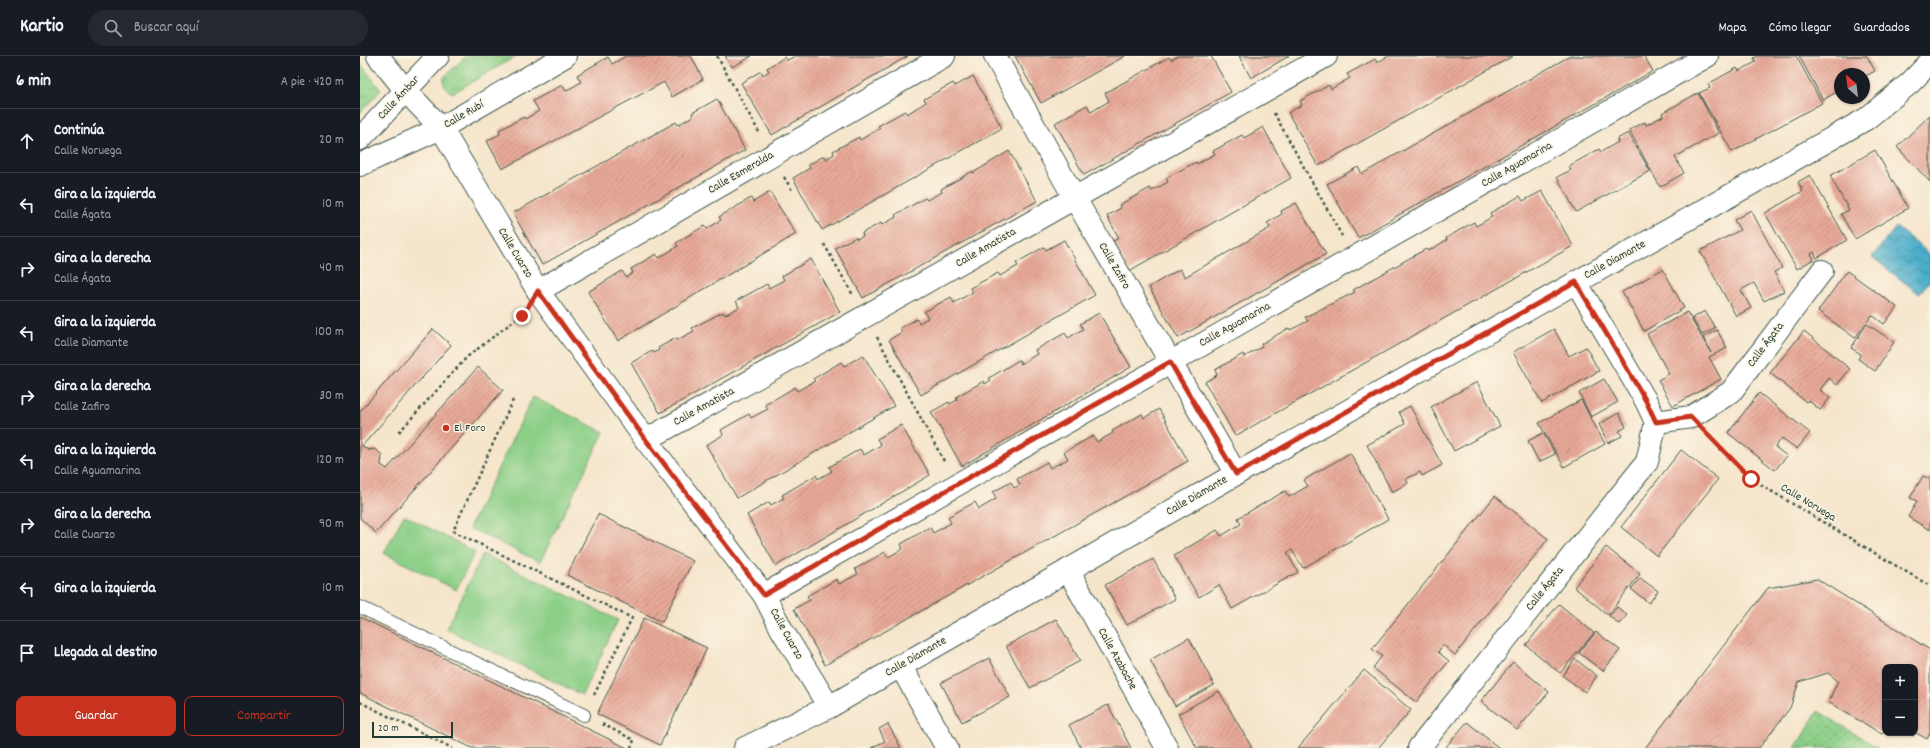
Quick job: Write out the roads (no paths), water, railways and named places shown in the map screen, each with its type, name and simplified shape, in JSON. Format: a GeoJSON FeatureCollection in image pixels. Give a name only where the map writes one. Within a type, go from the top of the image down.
{"type":"FeatureCollection","features":[{"type":"Feature","properties":{"kind":"street","name":"Calle Cuarzo"},"geometry":{"type":"LineString","coordinates":[[378,56],[406,91],[441,128],[538,291],[646,440],[764,595],[782,630],[829,707]]}},
{"type":"Feature","properties":{"kind":"street","name":"Calle Ámbar"},"geometry":{"type":"LineString","coordinates":[[360,139],[438,56]]}},
{"type":"Feature","properties":{"kind":"street","name":"Calle Rubí"},"geometry":{"type":"LineString","coordinates":[[360,165],[441,128],[565,56]]}},
{"type":"Feature","properties":{"kind":"street","name":"Calle Esmeralda"},"geometry":{"type":"LineString","coordinates":[[538,291],[944,56]]}},
{"type":"Feature","properties":{"kind":"street","name":"Calle Zafiro"},"geometry":{"type":"LineString","coordinates":[[996,56],[1074,197],[1236,474]]}},
{"type":"Feature","properties":{"kind":"street","name":"Calle Amatista"},"geometry":{"type":"LineString","coordinates":[[646,440],[1326,56]]}},
{"type":"Feature","properties":{"kind":"street","name":"Calle Aguamarina"},"geometry":{"type":"LineString","coordinates":[[764,595],[1707,56]]}},
{"type":"Feature","properties":{"kind":"street","name":"Calle Diamante"},"geometry":{"type":"LineString","coordinates":[[745,748],[829,707],[1236,474],[1866,119],[1910,83],[1930,62]]}},
{"type":"Feature","properties":{"kind":"street","name":"Calle Ágata"},"geometry":{"type":"LineString","coordinates":[[1418,748],[1647,462],[1656,422],[1691,417],[1731,392],[1822,272]]}},
{"type":"Feature","properties":{"kind":"street"},"geometry":{"type":"LineString","coordinates":[[1576,282],[1646,401],[1656,422]]}},
{"type":"Feature","properties":{"kind":"street","name":"Calle Azabache"},"geometry":{"type":"LineString","coordinates":[[1068,570],[1167,748]]}},
{"type":"Feature","properties":{"kind":"street"},"geometry":{"type":"LineString","coordinates":[[900,665],[947,748]]}},
{"type":"Feature","properties":{"kind":"lane"},"geometry":{"type":"LineString","coordinates":[[360,607],[584,715]]}},
{"type":"Feature","properties":{"kind":"water"},"geometry":{"type":"Polygon","coordinates":[[[1896,227],[1930,254],[1930,281],[1919,294],[1872,257],[1896,227]]]}},
{"type":"Feature","properties":{"kind":"place","name":"El Foro"},"geometry":{"type":"Point","coordinates":[446,428]}}]}
